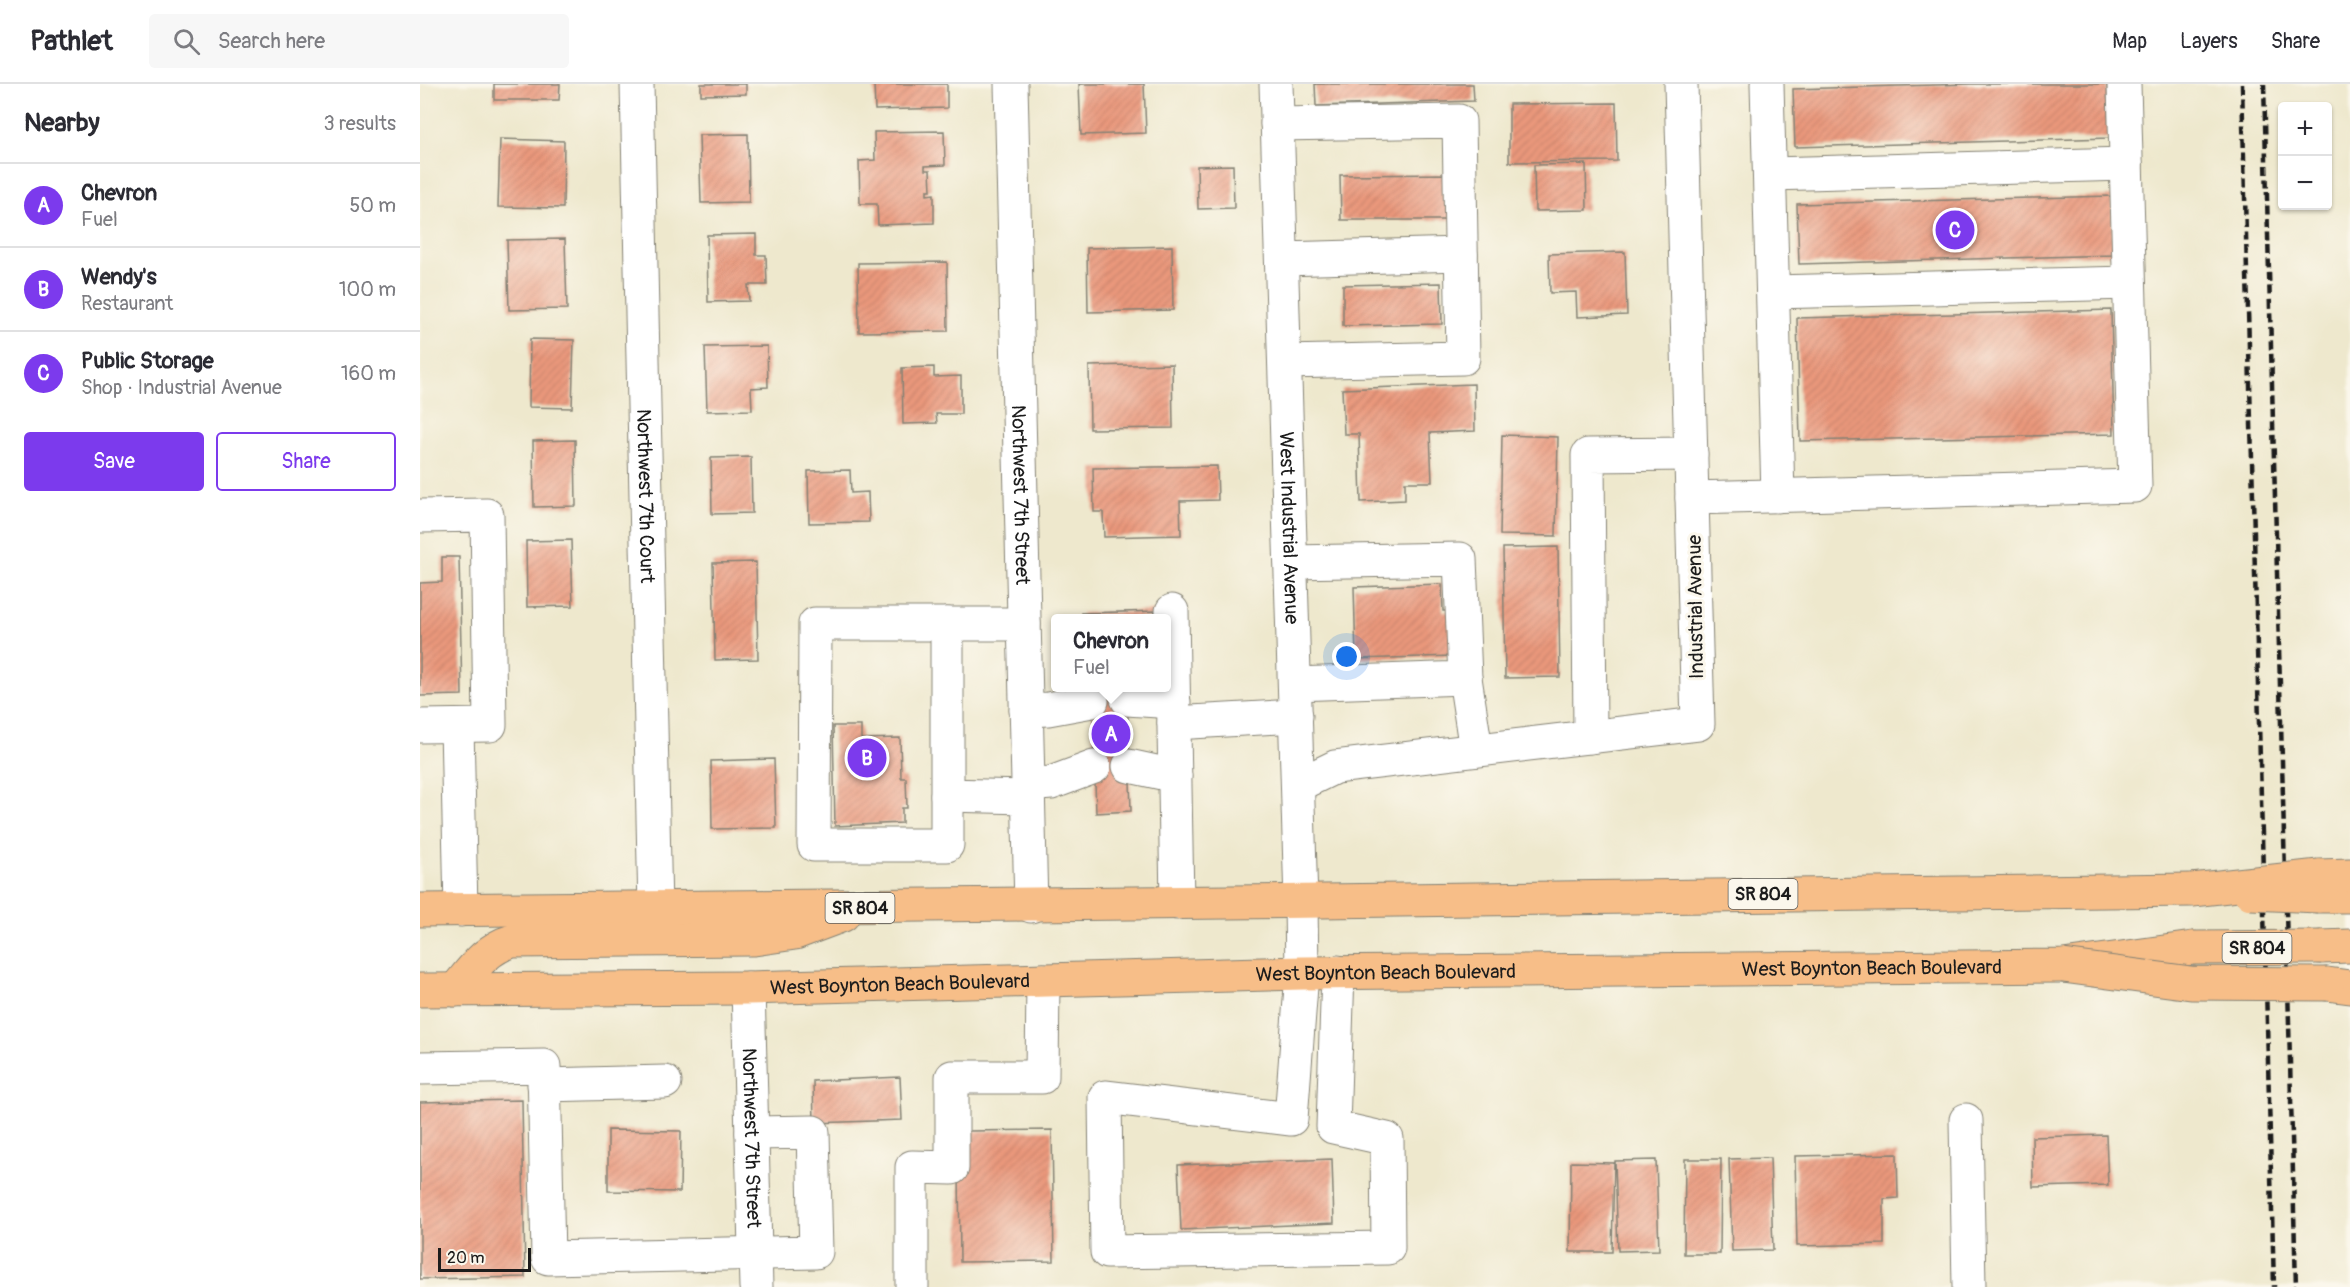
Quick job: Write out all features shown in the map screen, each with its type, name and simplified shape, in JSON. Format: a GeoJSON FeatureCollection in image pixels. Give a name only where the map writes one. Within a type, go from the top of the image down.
{"type":"FeatureCollection","features":[{"type":"Feature","properties":{"kind":"main road","name":"SR 804"},"geometry":{"type":"LineString","coordinates":[[420,910],[1031,906],[1548,897],[2192,890],[2334,886]]}},
{"type":"Feature","properties":{"kind":"main road"},"geometry":{"type":"LineString","coordinates":[[454,990],[487,953],[498,945],[512,941],[777,937],[813,928],[862,908]]}},
{"type":"Feature","properties":{"kind":"main road","name":"West Boynton Beach Boulevard"},"geometry":{"type":"LineString","coordinates":[[420,990],[748,988],[1338,972],[2063,966],[2193,948],[2336,947]]}},
{"type":"Feature","properties":{"kind":"main road"},"geometry":{"type":"LineString","coordinates":[[2063,966],[2191,983],[2339,985]]}},
{"type":"Feature","properties":{"kind":"street","name":"Northwest 7th Court"},"geometry":{"type":"LineString","coordinates":[[637,84],[655,910]]}},
{"type":"Feature","properties":{"kind":"street","name":"Northwest 7th Street"},"geometry":{"type":"LineString","coordinates":[[1011,84],[1031,906]]}},
{"type":"Feature","properties":{"kind":"street","name":"West Industrial Avenue"},"geometry":{"type":"LineString","coordinates":[[1276,84],[1301,902],[1302,973],[1291,1119]]}},
{"type":"Feature","properties":{"kind":"street","name":"Industrial Avenue"},"geometry":{"type":"LineString","coordinates":[[1298,785],[1335,767],[1698,724],[1681,84]]}},
{"type":"Feature","properties":{"kind":"street"},"geometry":{"type":"LineString","coordinates":[[1767,84],[1778,496]]}},
{"type":"Feature","properties":{"kind":"street"},"geometry":{"type":"LineString","coordinates":[[1692,498],[2135,486],[2124,84]]}},
{"type":"Feature","properties":{"kind":"street"},"geometry":{"type":"LineString","coordinates":[[1277,124],[1459,121],[1463,358],[1285,362]]}},
{"type":"Feature","properties":{"kind":"street"},"geometry":{"type":"LineString","coordinates":[[1770,174],[2126,164]]}},
{"type":"Feature","properties":{"kind":"street"},"geometry":{"type":"LineString","coordinates":[[1282,259],[1461,254]]}},
{"type":"Feature","properties":{"kind":"street"},"geometry":{"type":"LineString","coordinates":[[1773,292],[2129,283]]}},
{"type":"Feature","properties":{"kind":"street"},"geometry":{"type":"LineString","coordinates":[[1590,737],[1588,455],[1691,454]]}},
{"type":"Feature","properties":{"kind":"street"},"geometry":{"type":"LineString","coordinates":[[420,516],[487,515],[490,725],[420,726]]}},
{"type":"Feature","properties":{"kind":"street"},"geometry":{"type":"LineString","coordinates":[[1291,562],[1460,560],[1465,678],[1476,750]]}},
{"type":"Feature","properties":{"kind":"street"},"geometry":{"type":"LineString","coordinates":[[1172,611],[1177,903]]}},
{"type":"Feature","properties":{"kind":"street"},"geometry":{"type":"LineString","coordinates":[[947,624],[946,845],[814,845],[815,624],[947,624],[1024,624]]}},
{"type":"Feature","properties":{"kind":"street"},"geometry":{"type":"LineString","coordinates":[[1295,684],[1465,678]]}},
{"type":"Feature","properties":{"kind":"street"},"geometry":{"type":"LineString","coordinates":[[1127,699],[1174,713],[1296,716]]}},
{"type":"Feature","properties":{"kind":"street"},"geometry":{"type":"LineString","coordinates":[[1026,710],[1048,709],[1092,701]]}},
{"type":"Feature","properties":{"kind":"street"},"geometry":{"type":"LineString","coordinates":[[457,726],[461,910]]}},
{"type":"Feature","properties":{"kind":"street"},"geometry":{"type":"LineString","coordinates":[[1129,766],[1175,776]]}},
{"type":"Feature","properties":{"kind":"street"},"geometry":{"type":"LineString","coordinates":[[946,795],[1028,791],[1094,767]]}},
{"type":"Feature","properties":{"kind":"street"},"geometry":{"type":"LineString","coordinates":[[1333,1127],[1338,972]]}},
{"type":"Feature","properties":{"kind":"street"},"geometry":{"type":"LineString","coordinates":[[912,1287],[912,1167],[952,1168],[952,1077],[1042,1077],[1042,980]]}},
{"type":"Feature","properties":{"kind":"street","name":"Northwest 7th Street"},"geometry":{"type":"LineString","coordinates":[[748,988],[756,1287]]}},
{"type":"Feature","properties":{"kind":"street"},"geometry":{"type":"LineString","coordinates":[[420,1068],[544,1066],[548,1258],[816,1252],[813,1132],[752,1133]]}},
{"type":"Feature","properties":{"kind":"street"},"geometry":{"type":"LineString","coordinates":[[544,1085],[665,1082]]}},
{"type":"Feature","properties":{"kind":"street"},"geometry":{"type":"LineString","coordinates":[[1104,1097],[1291,1119],[1387,1139],[1388,1248],[1107,1252],[1104,1097]]}},
{"type":"Feature","properties":{"kind":"street"},"geometry":{"type":"LineString","coordinates":[[1965,1120],[1969,1287]]}},
{"type":"Feature","properties":{"kind":"building"},"geometry":{"type":"Polygon","coordinates":[[[494,84],[560,84],[559,100],[494,100],[494,84]]]}},
{"type":"Feature","properties":{"kind":"building"},"geometry":{"type":"Polygon","coordinates":[[[701,84],[746,84],[746,94],[701,95],[701,84]]]}},
{"type":"Feature","properties":{"kind":"building"},"geometry":{"type":"Polygon","coordinates":[[[874,84],[947,84],[947,108],[875,110],[874,84]]]}},
{"type":"Feature","properties":{"kind":"building"},"geometry":{"type":"Polygon","coordinates":[[[1079,84],[1144,84],[1146,133],[1081,135],[1079,84]]]}},
{"type":"Feature","properties":{"kind":"building"},"geometry":{"type":"Polygon","coordinates":[[[1315,84],[1473,84],[1474,101],[1316,106],[1315,84]]]}},
{"type":"Feature","properties":{"kind":"building"},"geometry":{"type":"Polygon","coordinates":[[[1970,84],[2107,84],[2109,138],[1795,147],[1793,89],[1970,84]]]}},
{"type":"Feature","properties":{"kind":"building"},"geometry":{"type":"Polygon","coordinates":[[[1616,103],[1617,161],[1509,162],[1509,104],[1616,103]]]}},
{"type":"Feature","properties":{"kind":"building"},"geometry":{"type":"Polygon","coordinates":[[[944,131],[945,165],[925,166],[925,170],[930,170],[931,190],[927,190],[927,195],[934,194],[934,223],[878,225],[877,204],[860,204],[859,161],[875,160],[874,132],[944,131]]]}},
{"type":"Feature","properties":{"kind":"building"},"geometry":{"type":"Polygon","coordinates":[[[748,134],[749,202],[701,203],[699,135],[748,134]]]}},
{"type":"Feature","properties":{"kind":"building"},"geometry":{"type":"Polygon","coordinates":[[[500,139],[564,141],[563,208],[498,207],[500,139]]]}},
{"type":"Feature","properties":{"kind":"building"},"geometry":{"type":"Polygon","coordinates":[[[1586,164],[1587,210],[1535,211],[1534,165],[1586,164]]]}},
{"type":"Feature","properties":{"kind":"building"},"geometry":{"type":"Polygon","coordinates":[[[1233,165],[1234,208],[1198,209],[1197,166],[1233,165]]]}},
{"type":"Feature","properties":{"kind":"building"},"geometry":{"type":"Polygon","coordinates":[[[1455,174],[1455,220],[1341,220],[1340,175],[1455,174]]]}},
{"type":"Feature","properties":{"kind":"building"},"geometry":{"type":"Polygon","coordinates":[[[2112,196],[2114,255],[1799,264],[1797,204],[2112,196]]]}},
{"type":"Feature","properties":{"kind":"building"},"geometry":{"type":"Polygon","coordinates":[[[756,234],[756,255],[766,255],[767,285],[748,285],[749,301],[708,302],[707,235],[756,234]]]}},
{"type":"Feature","properties":{"kind":"building"},"geometry":{"type":"Polygon","coordinates":[[[565,239],[567,309],[509,310],[507,240],[565,239]]]}},
{"type":"Feature","properties":{"kind":"building"},"geometry":{"type":"Polygon","coordinates":[[[1172,246],[1173,310],[1088,312],[1087,248],[1172,246]]]}},
{"type":"Feature","properties":{"kind":"building"},"geometry":{"type":"Polygon","coordinates":[[[1625,252],[1627,315],[1577,317],[1576,292],[1550,293],[1549,254],[1625,252]]]}},
{"type":"Feature","properties":{"kind":"building"},"geometry":{"type":"Polygon","coordinates":[[[947,262],[948,331],[859,332],[858,263],[947,262]]]}},
{"type":"Feature","properties":{"kind":"building"},"geometry":{"type":"Polygon","coordinates":[[[1441,283],[1442,324],[1343,326],[1343,285],[1441,283]]]}},
{"type":"Feature","properties":{"kind":"building"},"geometry":{"type":"Polygon","coordinates":[[[2111,310],[2114,434],[1800,441],[1797,318],[2111,310]]]}},
{"type":"Feature","properties":{"kind":"building"},"geometry":{"type":"Polygon","coordinates":[[[530,339],[574,340],[572,408],[529,407],[530,339]]]}},
{"type":"Feature","properties":{"kind":"building"},"geometry":{"type":"Polygon","coordinates":[[[767,346],[768,387],[751,388],[752,410],[707,411],[705,347],[767,346]]]}},
{"type":"Feature","properties":{"kind":"building"},"geometry":{"type":"Polygon","coordinates":[[[1172,364],[1173,428],[1090,429],[1089,366],[1172,364]]]}},
{"type":"Feature","properties":{"kind":"building"},"geometry":{"type":"Polygon","coordinates":[[[934,367],[934,377],[961,376],[961,414],[936,414],[937,423],[903,424],[902,368],[934,367]]]}},
{"type":"Feature","properties":{"kind":"building"},"geometry":{"type":"Polygon","coordinates":[[[1474,384],[1475,431],[1430,433],[1432,482],[1405,482],[1405,500],[1361,502],[1359,434],[1344,434],[1342,389],[1474,384]]]}},
{"type":"Feature","properties":{"kind":"building"},"geometry":{"type":"Polygon","coordinates":[[[1502,435],[1558,437],[1556,536],[1500,535],[1502,435]]]}},
{"type":"Feature","properties":{"kind":"building"},"geometry":{"type":"Polygon","coordinates":[[[575,440],[576,506],[534,507],[533,441],[575,440]]]}},
{"type":"Feature","properties":{"kind":"building"},"geometry":{"type":"Polygon","coordinates":[[[751,457],[752,513],[712,514],[711,458],[751,457]]]}},
{"type":"Feature","properties":{"kind":"building"},"geometry":{"type":"Polygon","coordinates":[[[1217,466],[1218,500],[1180,501],[1181,535],[1104,537],[1103,512],[1094,512],[1093,468],[1217,466]]]}},
{"type":"Feature","properties":{"kind":"building"},"geometry":{"type":"Polygon","coordinates":[[[850,470],[851,493],[868,492],[869,522],[809,523],[808,471],[850,470]]]}},
{"type":"Feature","properties":{"kind":"building"},"geometry":{"type":"Polygon","coordinates":[[[571,540],[573,606],[527,607],[526,541],[571,540]]]}},
{"type":"Feature","properties":{"kind":"building"},"geometry":{"type":"Polygon","coordinates":[[[1558,547],[1560,677],[1505,678],[1503,548],[1558,547]]]}},
{"type":"Feature","properties":{"kind":"building"},"geometry":{"type":"Polygon","coordinates":[[[442,557],[459,557],[462,695],[420,696],[420,583],[442,582],[442,557]]]}},
{"type":"Feature","properties":{"kind":"building"},"geometry":{"type":"Polygon","coordinates":[[[756,562],[758,659],[715,660],[713,563],[756,562]]]}},
{"type":"Feature","properties":{"kind":"building"},"geometry":{"type":"Polygon","coordinates":[[[1442,584],[1443,611],[1452,611],[1453,656],[1356,659],[1354,587],[1442,584]]]}},
{"type":"Feature","properties":{"kind":"building"},"geometry":{"type":"Polygon","coordinates":[[[1160,611],[1160,614],[1081,614],[1160,611]]]}},
{"type":"Feature","properties":{"kind":"building"},"geometry":{"type":"Polygon","coordinates":[[[1092,692],[1127,692],[1131,811],[1096,813],[1092,692]]]}},
{"type":"Feature","properties":{"kind":"building"},"geometry":{"type":"Polygon","coordinates":[[[833,726],[861,726],[861,739],[900,738],[901,778],[906,778],[907,808],[902,808],[902,823],[835,826],[833,726]]]}},
{"type":"Feature","properties":{"kind":"building"},"geometry":{"type":"Polygon","coordinates":[[[774,759],[776,828],[712,829],[711,761],[774,759]]]}},
{"type":"Feature","properties":{"kind":"building"},"geometry":{"type":"Polygon","coordinates":[[[900,1077],[902,1120],[814,1123],[813,1081],[900,1077]]]}},
{"type":"Feature","properties":{"kind":"building"},"geometry":{"type":"Polygon","coordinates":[[[522,1100],[525,1277],[420,1279],[420,1102],[522,1100]]]}},
{"type":"Feature","properties":{"kind":"building"},"geometry":{"type":"Polygon","coordinates":[[[608,1130],[681,1131],[680,1192],[608,1191],[608,1130]]]}},
{"type":"Feature","properties":{"kind":"building"},"geometry":{"type":"Polygon","coordinates":[[[1052,1130],[1054,1261],[960,1262],[959,1169],[968,1169],[968,1131],[1052,1130]]]}},
{"type":"Feature","properties":{"kind":"building"},"geometry":{"type":"Polygon","coordinates":[[[2106,1135],[2108,1185],[2033,1187],[2032,1137],[2106,1135]]]}},
{"type":"Feature","properties":{"kind":"building"},"geometry":{"type":"Polygon","coordinates":[[[1897,1154],[1898,1198],[1884,1199],[1884,1244],[1797,1246],[1795,1156],[1897,1154]]]}},
{"type":"Feature","properties":{"kind":"building"},"geometry":{"type":"Polygon","coordinates":[[[1770,1158],[1773,1250],[1732,1251],[1729,1159],[1770,1158]]]}},
{"type":"Feature","properties":{"kind":"building"},"geometry":{"type":"Polygon","coordinates":[[[1332,1159],[1334,1223],[1181,1230],[1178,1165],[1332,1159]]]}},
{"type":"Feature","properties":{"kind":"building"},"geometry":{"type":"Polygon","coordinates":[[[1685,1159],[1721,1159],[1720,1254],[1684,1254],[1685,1159]]]}},
{"type":"Feature","properties":{"kind":"building"},"geometry":{"type":"Polygon","coordinates":[[[1656,1160],[1659,1250],[1618,1251],[1615,1161],[1656,1160]]]}},
{"type":"Feature","properties":{"kind":"building"},"geometry":{"type":"Polygon","coordinates":[[[1571,1162],[1614,1163],[1612,1252],[1570,1252],[1571,1162]]]}},
{"type":"Feature","properties":{"kind":"railway"},"geometry":{"type":"LineString","coordinates":[[2242,84],[2274,1287]]}},
{"type":"Feature","properties":{"kind":"railway"},"geometry":{"type":"LineString","coordinates":[[2264,84],[2296,1287]]}},
{"type":"Feature","properties":{"kind":"place","name":"Public Storage"},"geometry":{"type":"Point","coordinates":[1955,230]}},
{"type":"Feature","properties":{"kind":"place","name":"Chevron"},"geometry":{"type":"Point","coordinates":[1111,734]}},
{"type":"Feature","properties":{"kind":"place","name":"Wendy's"},"geometry":{"type":"Point","coordinates":[867,758]}}]}
